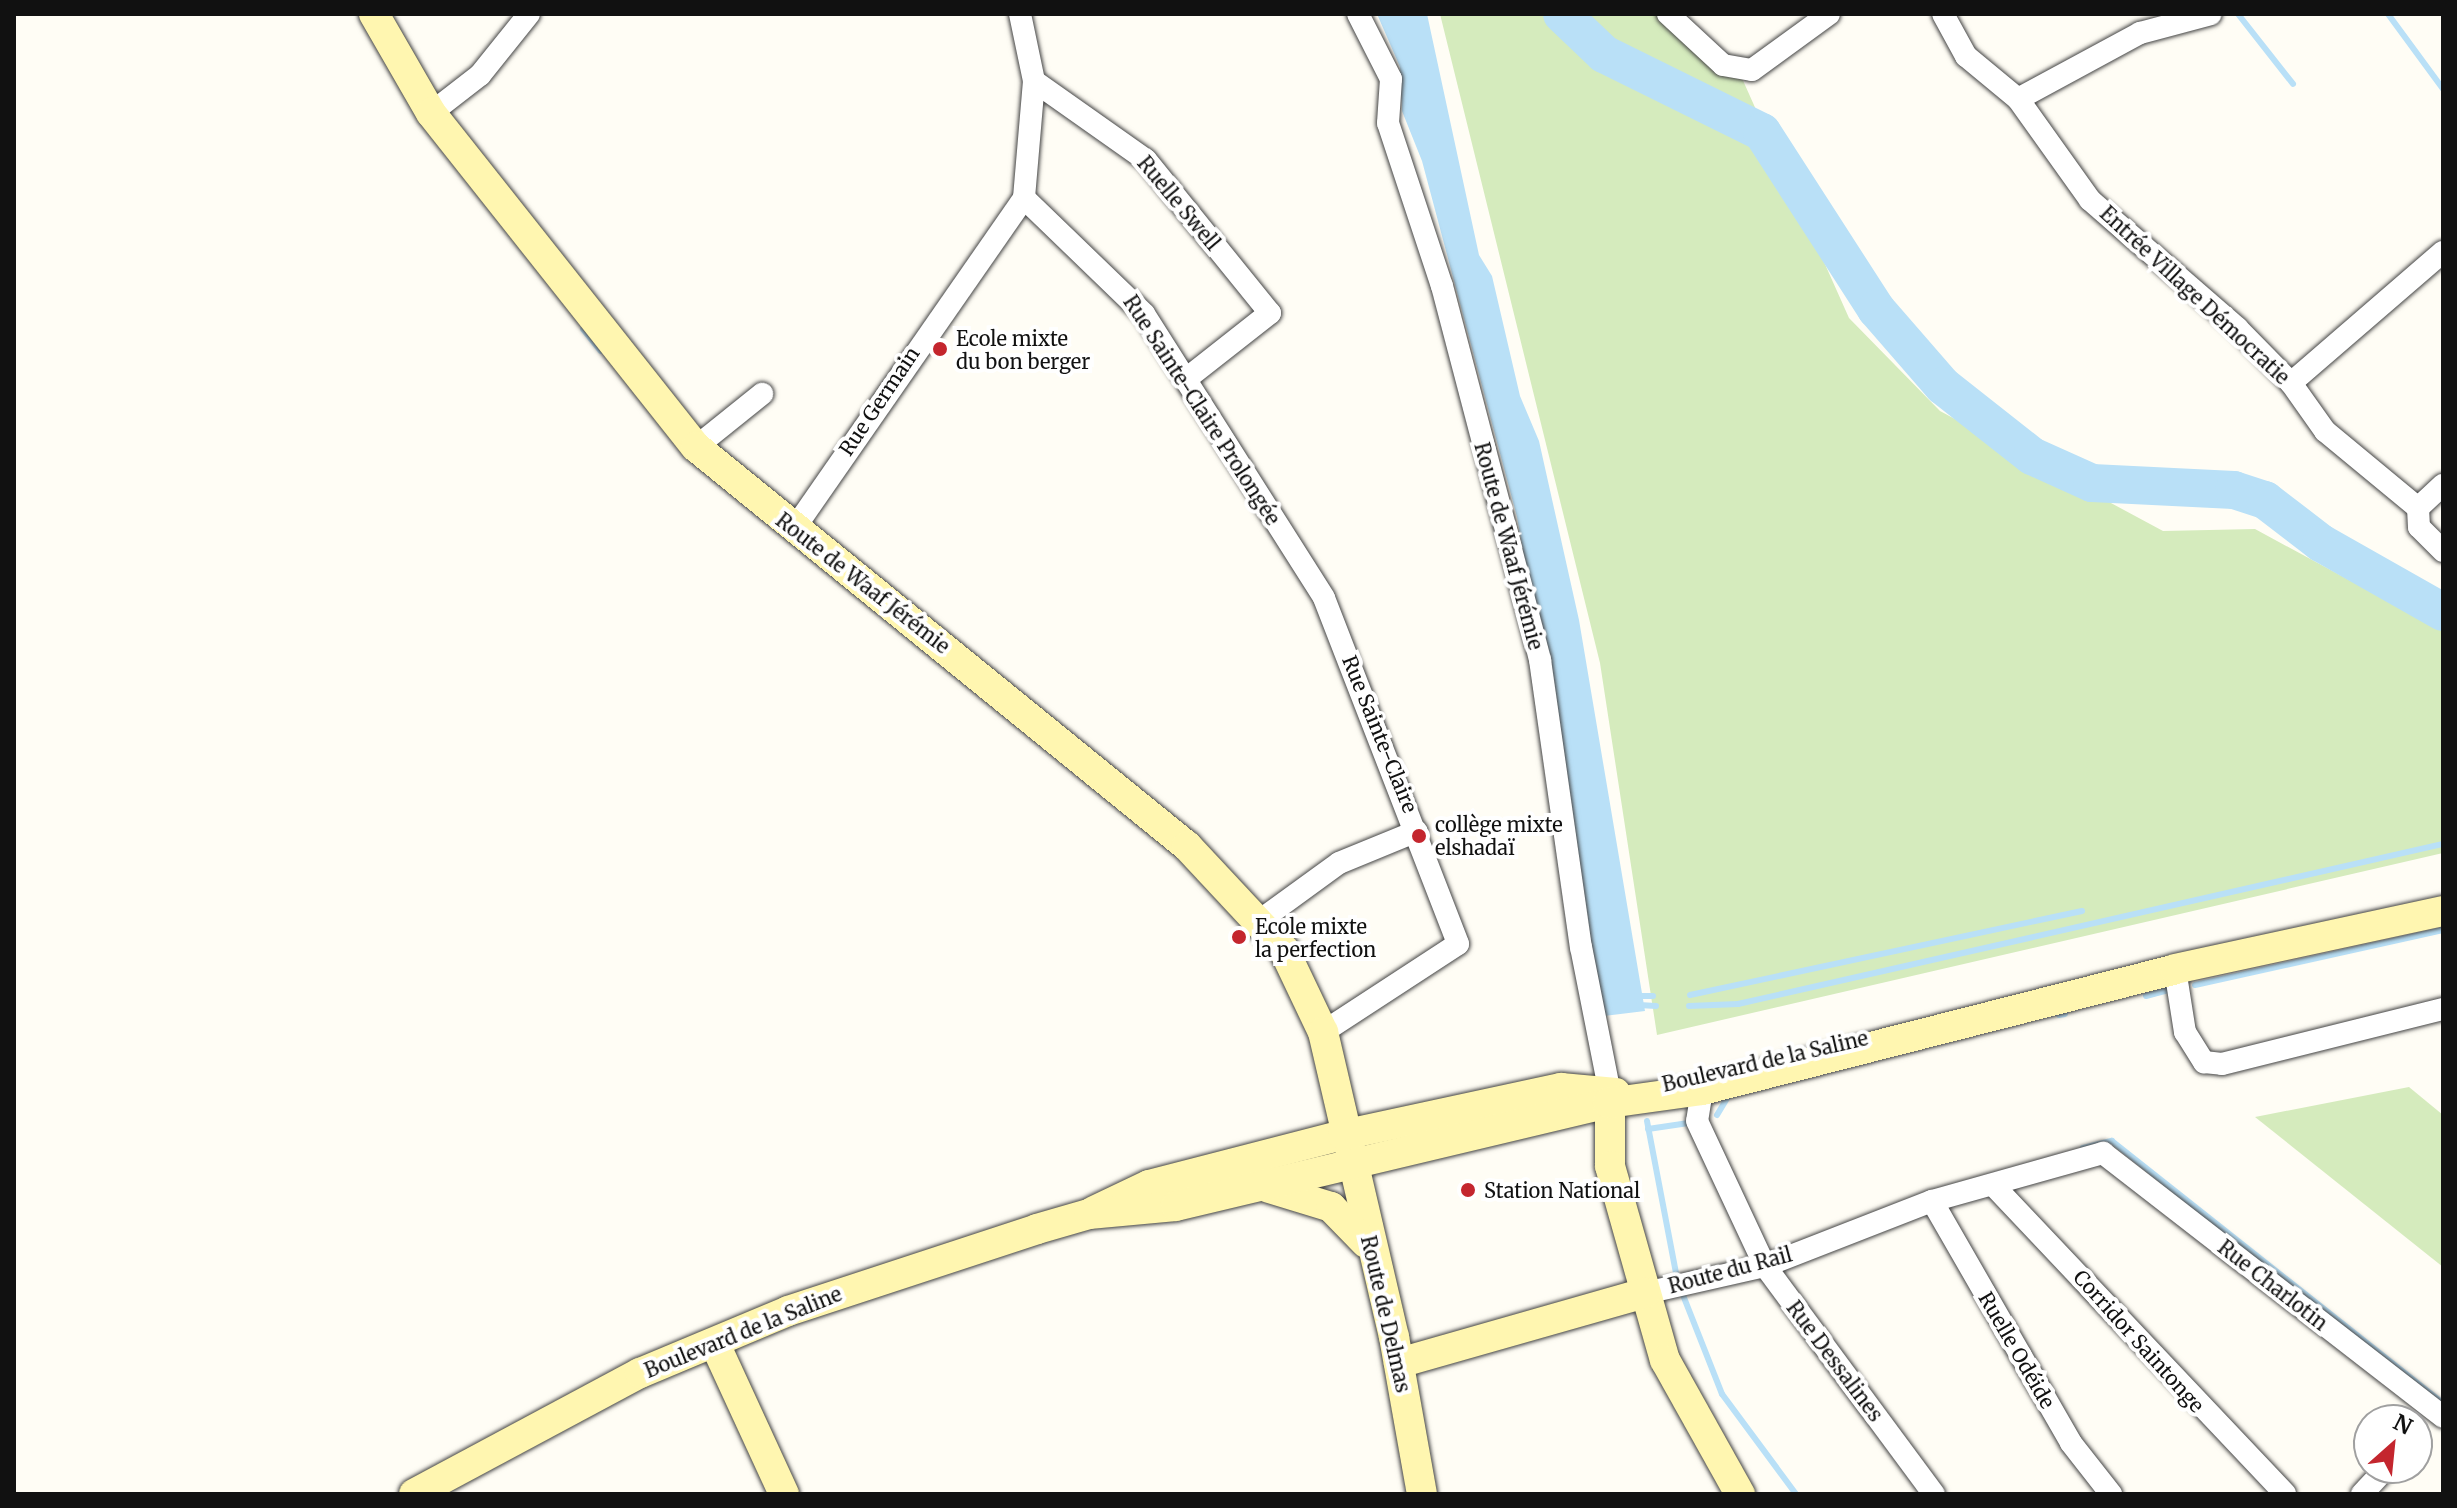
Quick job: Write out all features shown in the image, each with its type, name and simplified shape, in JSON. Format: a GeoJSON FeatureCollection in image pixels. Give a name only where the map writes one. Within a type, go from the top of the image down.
{"type":"FeatureCollection","features":[{"type":"Feature","properties":{"kind":"main road","name":"Route de Waaf Jérémie"},"geometry":{"type":"LineString","coordinates":[[374,14],[431,113],[696,447],[1187,846],[1262,919],[1323,1032],[1346,1148]]}},
{"type":"Feature","properties":{"kind":"main road","name":"Boulevard de la Saline"},"geometry":{"type":"LineString","coordinates":[[1089,1214],[1132,1190],[1609,1099],[2443,897]]}},
{"type":"Feature","properties":{"kind":"main road","name":"Boulevard de la Saline"},"geometry":{"type":"LineString","coordinates":[[1609,1099],[1702,1090],[2175,969],[2443,911]]}},
{"type":"Feature","properties":{"kind":"main road"},"geometry":{"type":"LineString","coordinates":[[1609,1099],[1610,1166],[1657,1290],[1671,1372],[1740,1494]]}},
{"type":"Feature","properties":{"kind":"main road","name":"Boulevard de la Saline"},"geometry":{"type":"LineString","coordinates":[[414,1494],[640,1373],[935,1258],[1089,1214],[1176,1206],[1255,1188],[1346,1148]]}},
{"type":"Feature","properties":{"kind":"main road","name":"Route de Delmas"},"geometry":{"type":"LineString","coordinates":[[1346,1148],[1399,1363],[1422,1494]]}},
{"type":"Feature","properties":{"kind":"main road"},"geometry":{"type":"LineString","coordinates":[[1255,1188],[1322,1202],[1371,1251]]}},
{"type":"Feature","properties":{"kind":"main road","name":"Route du Rail"},"geometry":{"type":"LineString","coordinates":[[1399,1363],[1657,1290]]}},
{"type":"Feature","properties":{"kind":"main road"},"geometry":{"type":"LineString","coordinates":[[715,1344],[784,1494]]}},
{"type":"Feature","properties":{"kind":"street"},"geometry":{"type":"LineString","coordinates":[[431,113],[480,75],[529,14]]}},
{"type":"Feature","properties":{"kind":"street"},"geometry":{"type":"LineString","coordinates":[[1020,14],[1034,81],[1024,198]]}},
{"type":"Feature","properties":{"kind":"street","name":"Route de Waaf Jérémie"},"geometry":{"type":"LineString","coordinates":[[1358,14],[1391,79],[1388,123],[1442,286],[1540,660],[1609,1099]]}},
{"type":"Feature","properties":{"kind":"street"},"geometry":{"type":"LineString","coordinates":[[1668,14],[1723,65],[1752,70],[1829,14]]}},
{"type":"Feature","properties":{"kind":"street","name":"Entrée Village Démocratie"},"geometry":{"type":"LineString","coordinates":[[1943,14],[1966,56],[2018,99],[2090,200],[2291,383],[2325,431],[2418,508],[2419,527],[2443,551]]}},
{"type":"Feature","properties":{"kind":"street"},"geometry":{"type":"LineString","coordinates":[[2018,99],[2140,33],[2211,14]]}},
{"type":"Feature","properties":{"kind":"street","name":"Ruelle Swell"},"geometry":{"type":"LineString","coordinates":[[1034,81],[1146,160],[1270,313],[1186,379]]}},
{"type":"Feature","properties":{"kind":"street","name":"Rue Sainte-Claire Prolongée"},"geometry":{"type":"LineString","coordinates":[[1024,198],[1122,286],[1186,379],[1324,598]]}},
{"type":"Feature","properties":{"kind":"street","name":"Rue Germain"},"geometry":{"type":"LineString","coordinates":[[794,529],[1024,198]]}},
{"type":"Feature","properties":{"kind":"street"},"geometry":{"type":"LineString","coordinates":[[2291,383],[2443,252]]}},
{"type":"Feature","properties":{"kind":"street"},"geometry":{"type":"LineString","coordinates":[[696,447],[762,394]]}},
{"type":"Feature","properties":{"kind":"street"},"geometry":{"type":"LineString","coordinates":[[2418,508],[2443,485]]}},
{"type":"Feature","properties":{"kind":"street","name":"Rue Sainte-Claire"},"geometry":{"type":"LineString","coordinates":[[1323,1032],[1458,944],[1417,831],[1324,598]]}},
{"type":"Feature","properties":{"kind":"street"},"geometry":{"type":"LineString","coordinates":[[1262,919],[1339,863],[1417,831]]}},
{"type":"Feature","properties":{"kind":"street"},"geometry":{"type":"LineString","coordinates":[[2175,969],[2185,1032],[2204,1062],[2222,1064],[2443,1009]]}},
{"type":"Feature","properties":{"kind":"street","name":"Rue Dessalines"},"geometry":{"type":"LineString","coordinates":[[1702,1090],[1697,1121],[1765,1266],[1934,1494]]}},
{"type":"Feature","properties":{"kind":"street","name":"Route du Rail"},"geometry":{"type":"LineString","coordinates":[[1657,1290],[1710,1274],[1765,1266],[1932,1201],[1995,1187],[2103,1153]]}},
{"type":"Feature","properties":{"kind":"street","name":"Rue Charlotin"},"geometry":{"type":"LineString","coordinates":[[2103,1153],[2443,1417]]}},
{"type":"Feature","properties":{"kind":"street","name":"Corridor Saintonge"},"geometry":{"type":"LineString","coordinates":[[1995,1187],[2285,1494]]}},
{"type":"Feature","properties":{"kind":"street","name":"Ruelle Odéide"},"geometry":{"type":"LineString","coordinates":[[1932,1201],[2071,1443],[2111,1494]]}},
{"type":"Feature","properties":{"kind":"green space"},"geometry":{"type":"Polygon","coordinates":[[[1440,14],[1678,14],[1741,76],[1849,318],[1940,411],[2163,531],[2255,529],[2443,631],[2443,853],[1657,1035],[1600,663],[1440,14]]]}},
{"type":"Feature","properties":{"kind":"green space"},"geometry":{"type":"Polygon","coordinates":[[[2409,1087],[2443,1115],[2443,1267],[2255,1117],[2409,1087]]]}},
{"type":"Feature","properties":{"kind":"water"},"geometry":{"type":"Polygon","coordinates":[[[1377,14],[1427,14],[1479,255],[1492,276],[1520,396],[1539,441],[1579,620],[1645,1011],[1604,1016],[1517,517],[1422,161],[1402,111],[1400,67],[1377,14]]]}},
{"type":"Feature","properties":{"kind":"waterway"},"geometry":{"type":"LineString","coordinates":[[1562,14],[1604,54],[1762,132],[1876,309],[1943,386],[2032,456],[2092,483],[2234,490],[2265,500],[2321,543],[2443,612]]}},
{"type":"Feature","properties":{"kind":"waterway"},"geometry":{"type":"LineString","coordinates":[[2238,14],[2293,84]]}},
{"type":"Feature","properties":{"kind":"waterway"},"geometry":{"type":"LineString","coordinates":[[2388,14],[2443,89]]}},
{"type":"Feature","properties":{"kind":"waterway"},"geometry":{"type":"LineString","coordinates":[[583,329],[601,351]]}},
{"type":"Feature","properties":{"kind":"waterway"},"geometry":{"type":"LineString","coordinates":[[1689,1006],[1738,1004],[2443,844]]}},
{"type":"Feature","properties":{"kind":"waterway"},"geometry":{"type":"LineString","coordinates":[[1690,995],[2082,911]]}},
{"type":"Feature","properties":{"kind":"waterway"},"geometry":{"type":"LineString","coordinates":[[2195,985],[2443,930]]}},
{"type":"Feature","properties":{"kind":"waterway"},"geometry":{"type":"LineString","coordinates":[[2146,996],[2169,990]]}},
{"type":"Feature","properties":{"kind":"waterway"},"geometry":{"type":"LineString","coordinates":[[1636,996],[1653,996]]}},
{"type":"Feature","properties":{"kind":"waterway"},"geometry":{"type":"LineString","coordinates":[[1639,1005],[1656,1006]]}},
{"type":"Feature","properties":{"kind":"waterway"},"geometry":{"type":"LineString","coordinates":[[2059,1015],[2065,1014]]}},
{"type":"Feature","properties":{"kind":"waterway"},"geometry":{"type":"LineString","coordinates":[[1717,1115],[1730,1093]]}},
{"type":"Feature","properties":{"kind":"waterway"},"geometry":{"type":"LineString","coordinates":[[1647,1121],[1677,1279]]}},
{"type":"Feature","properties":{"kind":"waterway"},"geometry":{"type":"LineString","coordinates":[[1648,1129],[1689,1123]]}},
{"type":"Feature","properties":{"kind":"waterway"},"geometry":{"type":"LineString","coordinates":[[2083,1148],[2112,1141],[2443,1403]]}},
{"type":"Feature","properties":{"kind":"waterway"},"geometry":{"type":"LineString","coordinates":[[1681,1290],[1722,1394],[1796,1494]]}},
{"type":"Feature","properties":{"kind":"place","name":"Ecole mixte du bon berger"},"geometry":{"type":"Point","coordinates":[940,349]}},
{"type":"Feature","properties":{"kind":"place","name":"collège mixte elshadaï"},"geometry":{"type":"Point","coordinates":[1419,836]}},
{"type":"Feature","properties":{"kind":"place","name":"Ecole mixte la perfection"},"geometry":{"type":"Point","coordinates":[1239,937]}},
{"type":"Feature","properties":{"kind":"place","name":"Station National"},"geometry":{"type":"Point","coordinates":[1468,1190]}}]}
